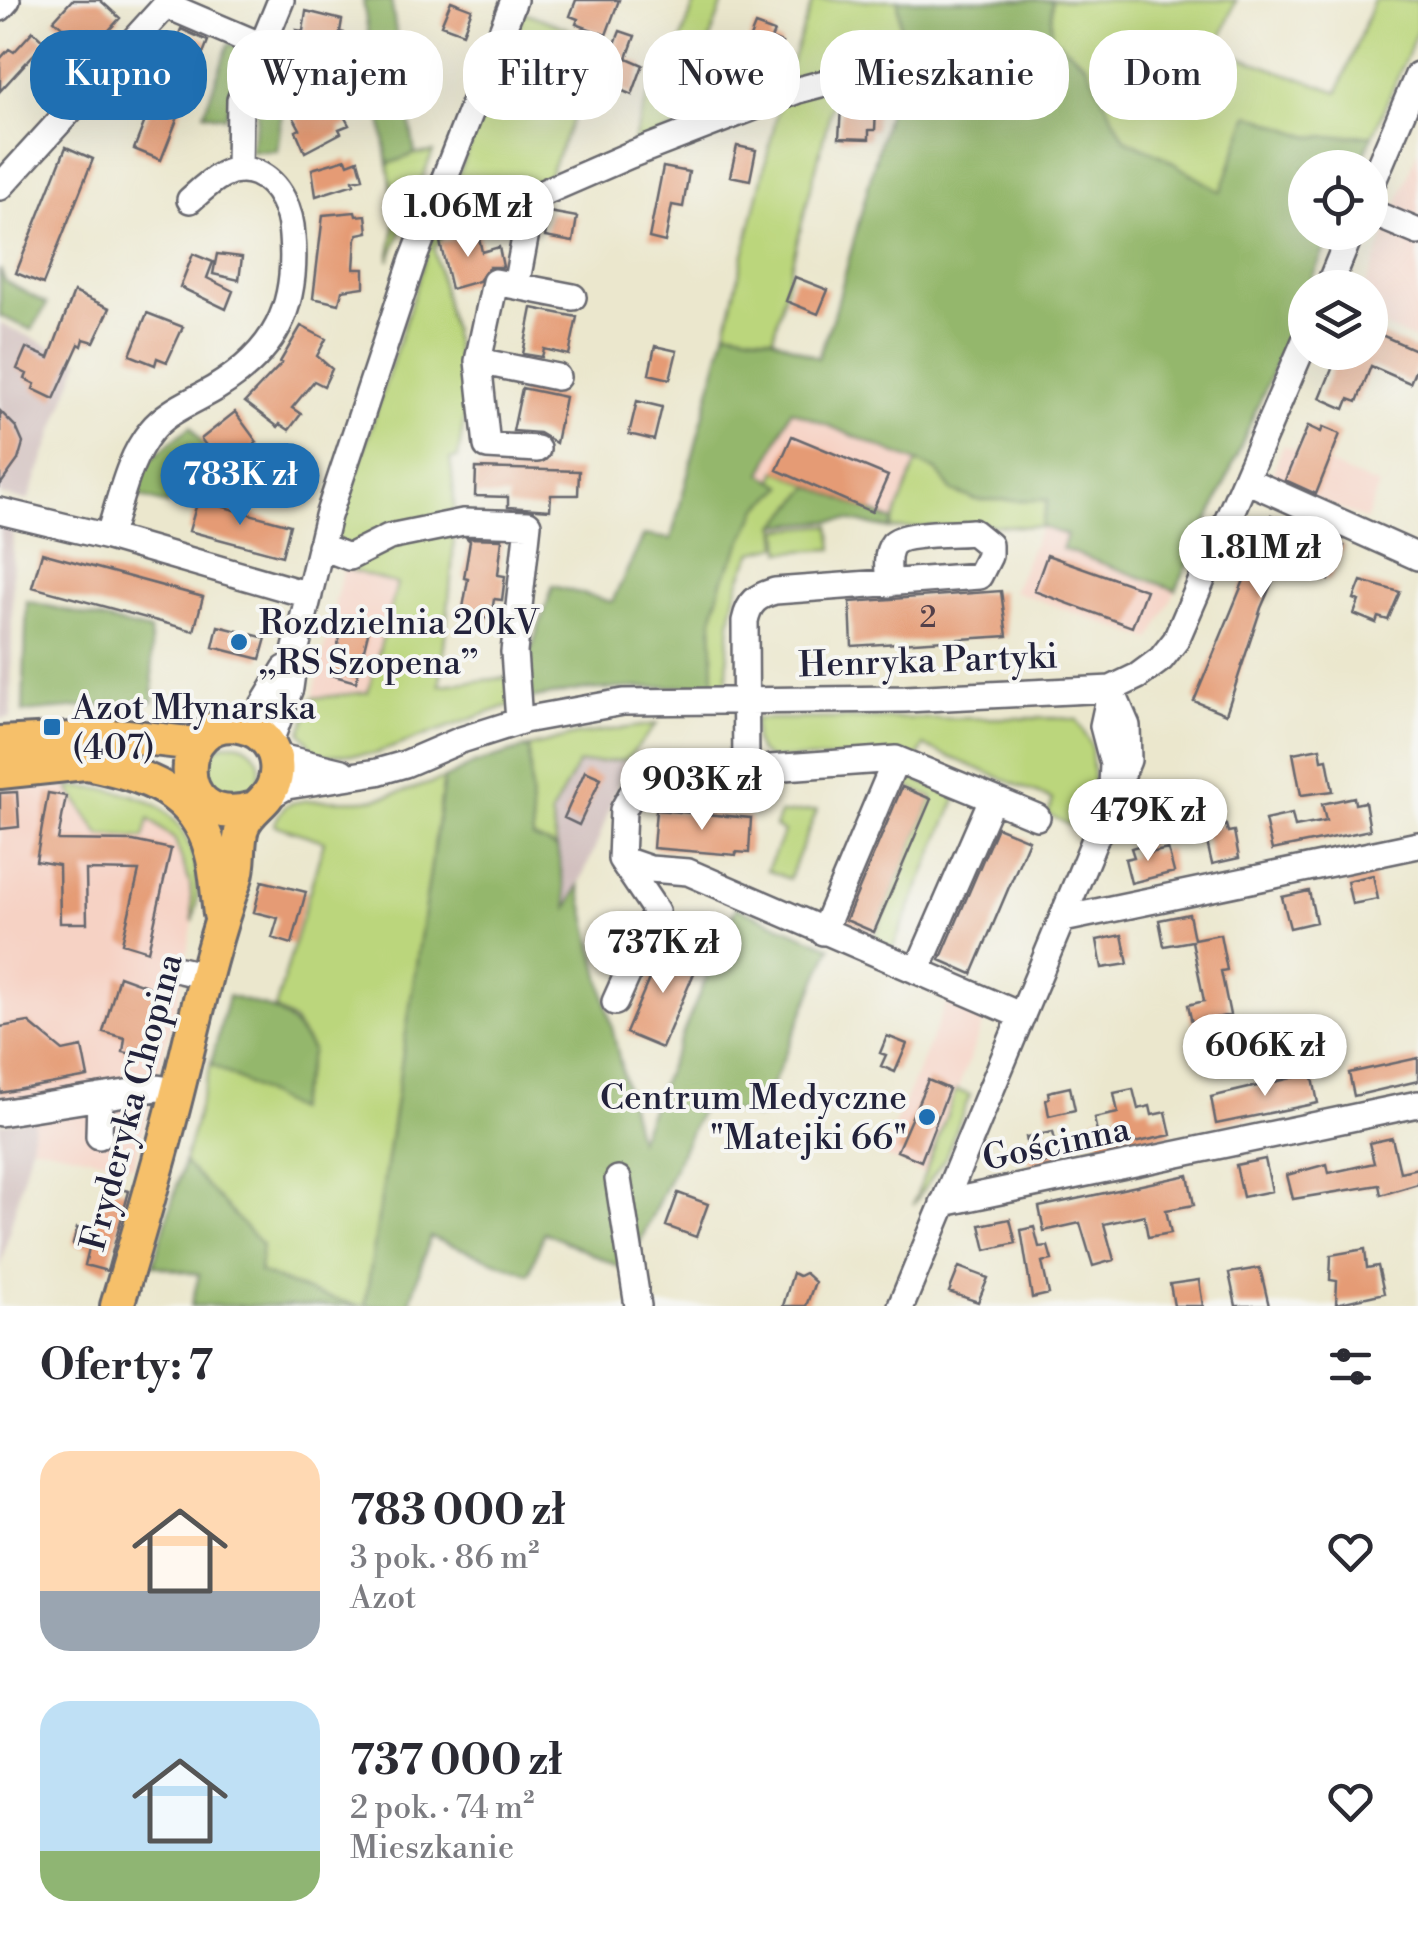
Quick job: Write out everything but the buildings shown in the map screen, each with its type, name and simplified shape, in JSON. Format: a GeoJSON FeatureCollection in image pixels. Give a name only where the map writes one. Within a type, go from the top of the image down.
{"type":"FeatureCollection","features":[{"type":"Feature","properties":{"kind":"main road"},"geometry":{"type":"LineString","coordinates":[[245,806],[199,797],[192,759],[206,734],[220,727],[235,725],[264,742]]}},
{"type":"Feature","properties":{"kind":"main road"},"geometry":{"type":"LineString","coordinates":[[0,743],[127,736],[192,759]]}},
{"type":"Feature","properties":{"kind":"main road","name":"Fryderyka Chopina"},"geometry":{"type":"LineString","coordinates":[[117,1306],[177,1092],[193,973],[221,918],[239,868],[245,806],[274,786],[277,771],[264,742]]}},
{"type":"Feature","properties":{"kind":"main road"},"geometry":{"type":"LineString","coordinates":[[0,772],[130,758],[160,762],[192,759]]}},
{"type":"Feature","properties":{"kind":"main road"},"geometry":{"type":"LineString","coordinates":[[90,764],[155,782],[185,804],[211,850],[221,918]]}},
{"type":"Feature","properties":{"kind":"street"},"geometry":{"type":"LineString","coordinates":[[0,8],[7,0]]}},
{"type":"Feature","properties":{"kind":"street"},"geometry":{"type":"LineString","coordinates":[[269,30],[281,0]]}},
{"type":"Feature","properties":{"kind":"street","name":"Fryderyka Chopina"},"geometry":{"type":"LineString","coordinates":[[264,742],[290,688],[320,546],[367,397],[430,215],[514,0]]}},
{"type":"Feature","properties":{"kind":"street"},"geometry":{"type":"LineString","coordinates":[[0,187],[168,3],[227,30]]}},
{"type":"Feature","properties":{"kind":"street"},"geometry":{"type":"LineString","coordinates":[[1386,150],[1418,75]]}},
{"type":"Feature","properties":{"kind":"street"},"geometry":{"type":"LineString","coordinates":[[430,215],[463,218],[524,201],[715,122],[820,84]]}},
{"type":"Feature","properties":{"kind":"street"},"geometry":{"type":"LineString","coordinates":[[238,168],[239,120]]}},
{"type":"Feature","properties":{"kind":"street"},"geometry":{"type":"LineString","coordinates":[[108,538],[138,450],[153,428],[171,412],[250,364],[276,333],[290,297],[294,255],[291,220],[278,190],[260,174],[238,168],[216,178],[190,200]]}},
{"type":"Feature","properties":{"kind":"street"},"geometry":{"type":"LineString","coordinates":[[516,286],[528,222],[524,201]]}},
{"type":"Feature","properties":{"kind":"street"},"geometry":{"type":"LineString","coordinates":[[1388,220],[1418,232]]}},
{"type":"Feature","properties":{"kind":"street"},"geometry":{"type":"LineString","coordinates":[[537,449],[488,446],[478,360],[495,282],[573,297]]}},
{"type":"Feature","properties":{"kind":"street"},"geometry":{"type":"LineString","coordinates":[[478,360],[556,376]]}},
{"type":"Feature","properties":{"kind":"street"},"geometry":{"type":"LineString","coordinates":[[900,1306],[1112,802],[1113,764],[1103,726],[1111,689],[1161,659],[1176,640],[1292,370]]}},
{"type":"Feature","properties":{"kind":"street"},"geometry":{"type":"LineString","coordinates":[[1246,480],[1418,557]]}},
{"type":"Feature","properties":{"kind":"street"},"geometry":{"type":"LineString","coordinates":[[0,511],[309,594]]}},
{"type":"Feature","properties":{"kind":"street"},"geometry":{"type":"LineString","coordinates":[[320,546],[349,557],[389,537],[463,522],[528,524],[514,652],[519,721]]}},
{"type":"Feature","properties":{"kind":"street","name":"Henryka Partyki"},"geometry":{"type":"LineString","coordinates":[[746,775],[748,606],[760,594],[775,590],[890,584]]}},
{"type":"Feature","properties":{"kind":"street","name":"Henryka Partyki"},"geometry":{"type":"LineString","coordinates":[[351,775],[405,764],[519,721],[622,702],[943,698],[1111,689]]}},
{"type":"Feature","properties":{"kind":"street"},"geometry":{"type":"LineString","coordinates":[[264,742],[351,775]]}},
{"type":"Feature","properties":{"kind":"street"},"geometry":{"type":"LineString","coordinates":[[823,932],[896,758]]}},
{"type":"Feature","properties":{"kind":"street"},"geometry":{"type":"LineString","coordinates":[[615,1002],[656,911],[621,859],[623,810],[634,790],[722,783],[770,768],[896,758],[1037,817]]}},
{"type":"Feature","properties":{"kind":"street"},"geometry":{"type":"LineString","coordinates":[[245,806],[287,786],[351,775]]}},
{"type":"Feature","properties":{"kind":"street"},"geometry":{"type":"LineString","coordinates":[[917,971],[992,799]]}},
{"type":"Feature","properties":{"kind":"street"},"geometry":{"type":"LineString","coordinates":[[1062,919],[1418,845]]}},
{"type":"Feature","properties":{"kind":"street"},"geometry":{"type":"LineString","coordinates":[[621,859],[650,869],[688,872],[1022,1016]]}},
{"type":"Feature","properties":{"kind":"street"},"geometry":{"type":"LineString","coordinates":[[0,1112],[157,1088],[177,1092]]}},
{"type":"Feature","properties":{"kind":"street"},"geometry":{"type":"LineString","coordinates":[[98,1136],[100,1097]]}},
{"type":"Feature","properties":{"kind":"street","name":"Gościnna"},"geometry":{"type":"LineString","coordinates":[[943,1203],[1418,1104]]}},
{"type":"Feature","properties":{"kind":"street"},"geometry":{"type":"LineString","coordinates":[[618,1179],[638,1306]]}},
{"type":"Feature","properties":{"kind":"shaded area"},"geometry":{"type":"Polygon","coordinates":[[[1418,150],[1418,341],[1388,328],[1388,270],[1372,270],[1380,250],[1388,250],[1388,228],[1418,150]]]}},
{"type":"Feature","properties":{"kind":"shaded area"},"geometry":{"type":"Polygon","coordinates":[[[0,323],[80,360],[28,501],[0,495],[0,323]]]}},
{"type":"Feature","properties":{"kind":"shaded area"},"geometry":{"type":"Polygon","coordinates":[[[790,410],[917,462],[893,521],[778,471],[773,480],[761,474],[790,410]]]}},
{"type":"Feature","properties":{"kind":"shaded area"},"geometry":{"type":"Polygon","coordinates":[[[1283,445],[1379,486],[1366,520],[1282,484],[1273,472],[1283,445]]]}},
{"type":"Feature","properties":{"kind":"shaded area"},"geometry":{"type":"Polygon","coordinates":[[[0,519],[13,522],[11,718],[0,719],[0,519]]]}},
{"type":"Feature","properties":{"kind":"shaded area"},"geometry":{"type":"Polygon","coordinates":[[[1041,527],[1067,536],[1063,549],[1176,590],[1151,640],[1013,591],[1041,527]]]}},
{"type":"Feature","properties":{"kind":"shaded area"},"geometry":{"type":"Polygon","coordinates":[[[343,568],[397,584],[368,693],[313,698],[343,568]]]}},
{"type":"Feature","properties":{"kind":"shaded area"},"geometry":{"type":"Polygon","coordinates":[[[626,760],[600,836],[568,910],[551,814],[578,763],[626,760]]]}},
{"type":"Feature","properties":{"kind":"shaded area"},"geometry":{"type":"Polygon","coordinates":[[[68,787],[100,835],[148,818],[175,840],[190,884],[193,922],[179,996],[134,1166],[31,1145],[35,1119],[0,1102],[0,790],[68,787]]]}},
{"type":"Feature","properties":{"kind":"shaded area"},"geometry":{"type":"Polygon","coordinates":[[[949,997],[986,1016],[925,1174],[882,1155],[949,997]]]}},
{"type":"Feature","properties":{"kind":"shaded area"},"geometry":{"type":"Polygon","coordinates":[[[35,1118],[31,1145],[0,1268],[0,1124],[35,1118]]]}},
{"type":"Feature","properties":{"kind":"green space"},"geometry":{"type":"Polygon","coordinates":[[[363,0],[391,0],[396,30],[368,30],[363,0]]]}},
{"type":"Feature","properties":{"kind":"green space"},"geometry":{"type":"Polygon","coordinates":[[[696,0],[724,0],[713,30],[685,30],[696,0]]]}},
{"type":"Feature","properties":{"kind":"green space"},"geometry":{"type":"Polygon","coordinates":[[[813,0],[898,0],[901,30],[820,30],[820,120],[828,120],[773,338],[726,330],[776,120],[800,120],[800,38],[813,0]]]}},
{"type":"Feature","properties":{"kind":"green space"},"geometry":{"type":"Polygon","coordinates":[[[898,0],[1052,0],[1051,30],[901,30],[898,0]]]}},
{"type":"Feature","properties":{"kind":"green space"},"geometry":{"type":"Polygon","coordinates":[[[1052,0],[1236,0],[1224,30],[1089,30],[1089,72],[1069,51],[1069,30],[1050,30],[1052,0]]]}},
{"type":"Feature","properties":{"kind":"green space"},"geometry":{"type":"Polygon","coordinates":[[[1374,0],[1418,0],[1418,29],[1373,135],[1310,137],[1249,114],[1222,193],[1162,156],[1125,140],[1114,120],[1237,120],[1237,56],[1338,92],[1374,0]]]}},
{"type":"Feature","properties":{"kind":"green space"},"geometry":{"type":"Polygon","coordinates":[[[524,12],[571,30],[517,30],[524,12]]]}},
{"type":"Feature","properties":{"kind":"green space"},"geometry":{"type":"Polygon","coordinates":[[[227,49],[225,117],[207,114],[227,49]]]}},
{"type":"Feature","properties":{"kind":"green space"},"geometry":{"type":"Polygon","coordinates":[[[1069,50],[1089,72],[1089,120],[1115,120],[1125,139],[1162,156],[1221,192],[1249,114],[1310,137],[1373,135],[1366,150],[1288,150],[1288,250],[1324,250],[1316,270],[1288,270],[1288,335],[1176,590],[1062,549],[1067,535],[1041,527],[1048,500],[976,500],[952,491],[936,470],[791,410],[762,474],[784,486],[759,508],[722,581],[712,620],[714,685],[580,690],[524,700],[522,676],[553,586],[612,602],[644,535],[671,539],[726,330],[773,338],[818,358],[836,308],[886,120],[1069,120],[1069,50]]]}},
{"type":"Feature","properties":{"kind":"green space"},"geometry":{"type":"Polygon","coordinates":[[[643,112],[643,120],[681,120],[679,126],[631,149],[643,112]]]}},
{"type":"Feature","properties":{"kind":"green space"},"geometry":{"type":"Polygon","coordinates":[[[257,120],[281,120],[277,151],[250,151],[257,120]]]}},
{"type":"Feature","properties":{"kind":"green space"},"geometry":{"type":"Polygon","coordinates":[[[381,120],[410,120],[415,154],[388,164],[381,120]]]}},
{"type":"Feature","properties":{"kind":"green space"},"geometry":{"type":"Polygon","coordinates":[[[480,120],[572,120],[547,180],[478,207],[450,209],[440,242],[434,248],[467,401],[458,458],[450,459],[454,543],[440,685],[522,676],[524,700],[374,754],[318,755],[301,732],[313,698],[368,692],[397,584],[343,568],[346,558],[336,536],[430,244],[480,120]]]}},
{"type":"Feature","properties":{"kind":"green space"},"geometry":{"type":"Polygon","coordinates":[[[433,152],[389,261],[396,217],[388,164],[433,152]]]}},
{"type":"Feature","properties":{"kind":"green space"},"geometry":{"type":"Polygon","coordinates":[[[0,269],[5,281],[47,304],[32,330],[0,316],[0,269]]]}},
{"type":"Feature","properties":{"kind":"green space"},"geometry":{"type":"Polygon","coordinates":[[[191,426],[221,474],[207,480],[178,473],[168,505],[136,495],[148,461],[191,426]]]}},
{"type":"Feature","properties":{"kind":"green space"},"geometry":{"type":"Polygon","coordinates":[[[917,462],[936,470],[952,491],[976,500],[1048,500],[1041,527],[890,529],[917,462]]]}},
{"type":"Feature","properties":{"kind":"green space"},"geometry":{"type":"Polygon","coordinates":[[[777,470],[811,486],[777,525],[779,546],[753,552],[745,568],[731,616],[727,685],[714,685],[712,620],[722,581],[759,508],[783,486],[773,480],[777,470]]]}},
{"type":"Feature","properties":{"kind":"green space"},"geometry":{"type":"Polygon","coordinates":[[[811,486],[893,521],[890,529],[847,520],[777,525],[811,486]]]}},
{"type":"Feature","properties":{"kind":"green space"},"geometry":{"type":"Polygon","coordinates":[[[830,525],[833,549],[782,552],[780,529],[830,525]]]}},
{"type":"Feature","properties":{"kind":"green space"},"geometry":{"type":"Polygon","coordinates":[[[27,601],[150,631],[154,701],[23,712],[27,601]]]}},
{"type":"Feature","properties":{"kind":"green space"},"geometry":{"type":"Polygon","coordinates":[[[755,719],[1077,720],[1091,745],[1094,789],[1078,830],[1048,814],[1053,800],[924,746],[917,759],[769,758],[756,747],[754,737],[755,719]]]}},
{"type":"Feature","properties":{"kind":"green space"},"geometry":{"type":"Polygon","coordinates":[[[657,724],[626,760],[578,764],[551,814],[557,848],[533,838],[529,747],[575,735],[657,724]]]}},
{"type":"Feature","properties":{"kind":"green space"},"geometry":{"type":"Polygon","coordinates":[[[233,743],[252,751],[260,770],[252,789],[233,797],[214,789],[206,770],[214,751],[233,743]]]}},
{"type":"Feature","properties":{"kind":"green space"},"geometry":{"type":"Polygon","coordinates":[[[529,747],[533,838],[557,848],[568,908],[579,885],[638,1140],[736,907],[831,947],[758,1118],[704,1103],[641,1240],[620,1267],[544,1232],[529,1274],[430,1237],[409,1306],[365,1306],[444,779],[474,764],[529,747]]]}},
{"type":"Feature","properties":{"kind":"green space"},"geometry":{"type":"Polygon","coordinates":[[[902,774],[957,797],[892,950],[872,942],[933,798],[898,782],[902,774]]]}},
{"type":"Feature","properties":{"kind":"green space"},"geometry":{"type":"Polygon","coordinates":[[[444,779],[365,1306],[359,1306],[259,1272],[184,1162],[211,1064],[295,1110],[312,1050],[293,1021],[275,1009],[324,841],[274,825],[281,812],[295,802],[374,799],[444,779]]]}},
{"type":"Feature","properties":{"kind":"green space"},"geometry":{"type":"Polygon","coordinates":[[[68,787],[137,796],[175,821],[192,852],[196,869],[193,922],[190,884],[175,840],[149,819],[144,838],[100,835],[68,787]]]}},
{"type":"Feature","properties":{"kind":"green space"},"geometry":{"type":"Polygon","coordinates":[[[817,810],[789,879],[767,870],[784,832],[775,827],[780,814],[817,810]]]}},
{"type":"Feature","properties":{"kind":"green space"},"geometry":{"type":"Polygon","coordinates":[[[228,996],[277,1012],[294,1026],[312,1050],[295,1110],[211,1064],[228,996]]]}},
{"type":"Feature","properties":{"kind":"green space"},"geometry":{"type":"Polygon","coordinates":[[[956,1090],[970,1095],[945,1158],[913,1205],[956,1090]]]}},
{"type":"Feature","properties":{"kind":"green space"},"geometry":{"type":"Polygon","coordinates":[[[184,1162],[262,1245],[259,1272],[360,1306],[191,1306],[199,1275],[153,1265],[184,1162]]]}},
{"type":"Feature","properties":{"kind":"place","name":"Rozdzielnia 20kV „RS Szopena”"},"geometry":{"type":"Point","coordinates":[239,642]}},
{"type":"Feature","properties":{"kind":"place","name":"Azot Młynarska (407)"},"geometry":{"type":"Point","coordinates":[52,727]}},
{"type":"Feature","properties":{"kind":"place","name":"Centrum Medyczne \"Matejki 66\""},"geometry":{"type":"Point","coordinates":[927,1117]}}]}
